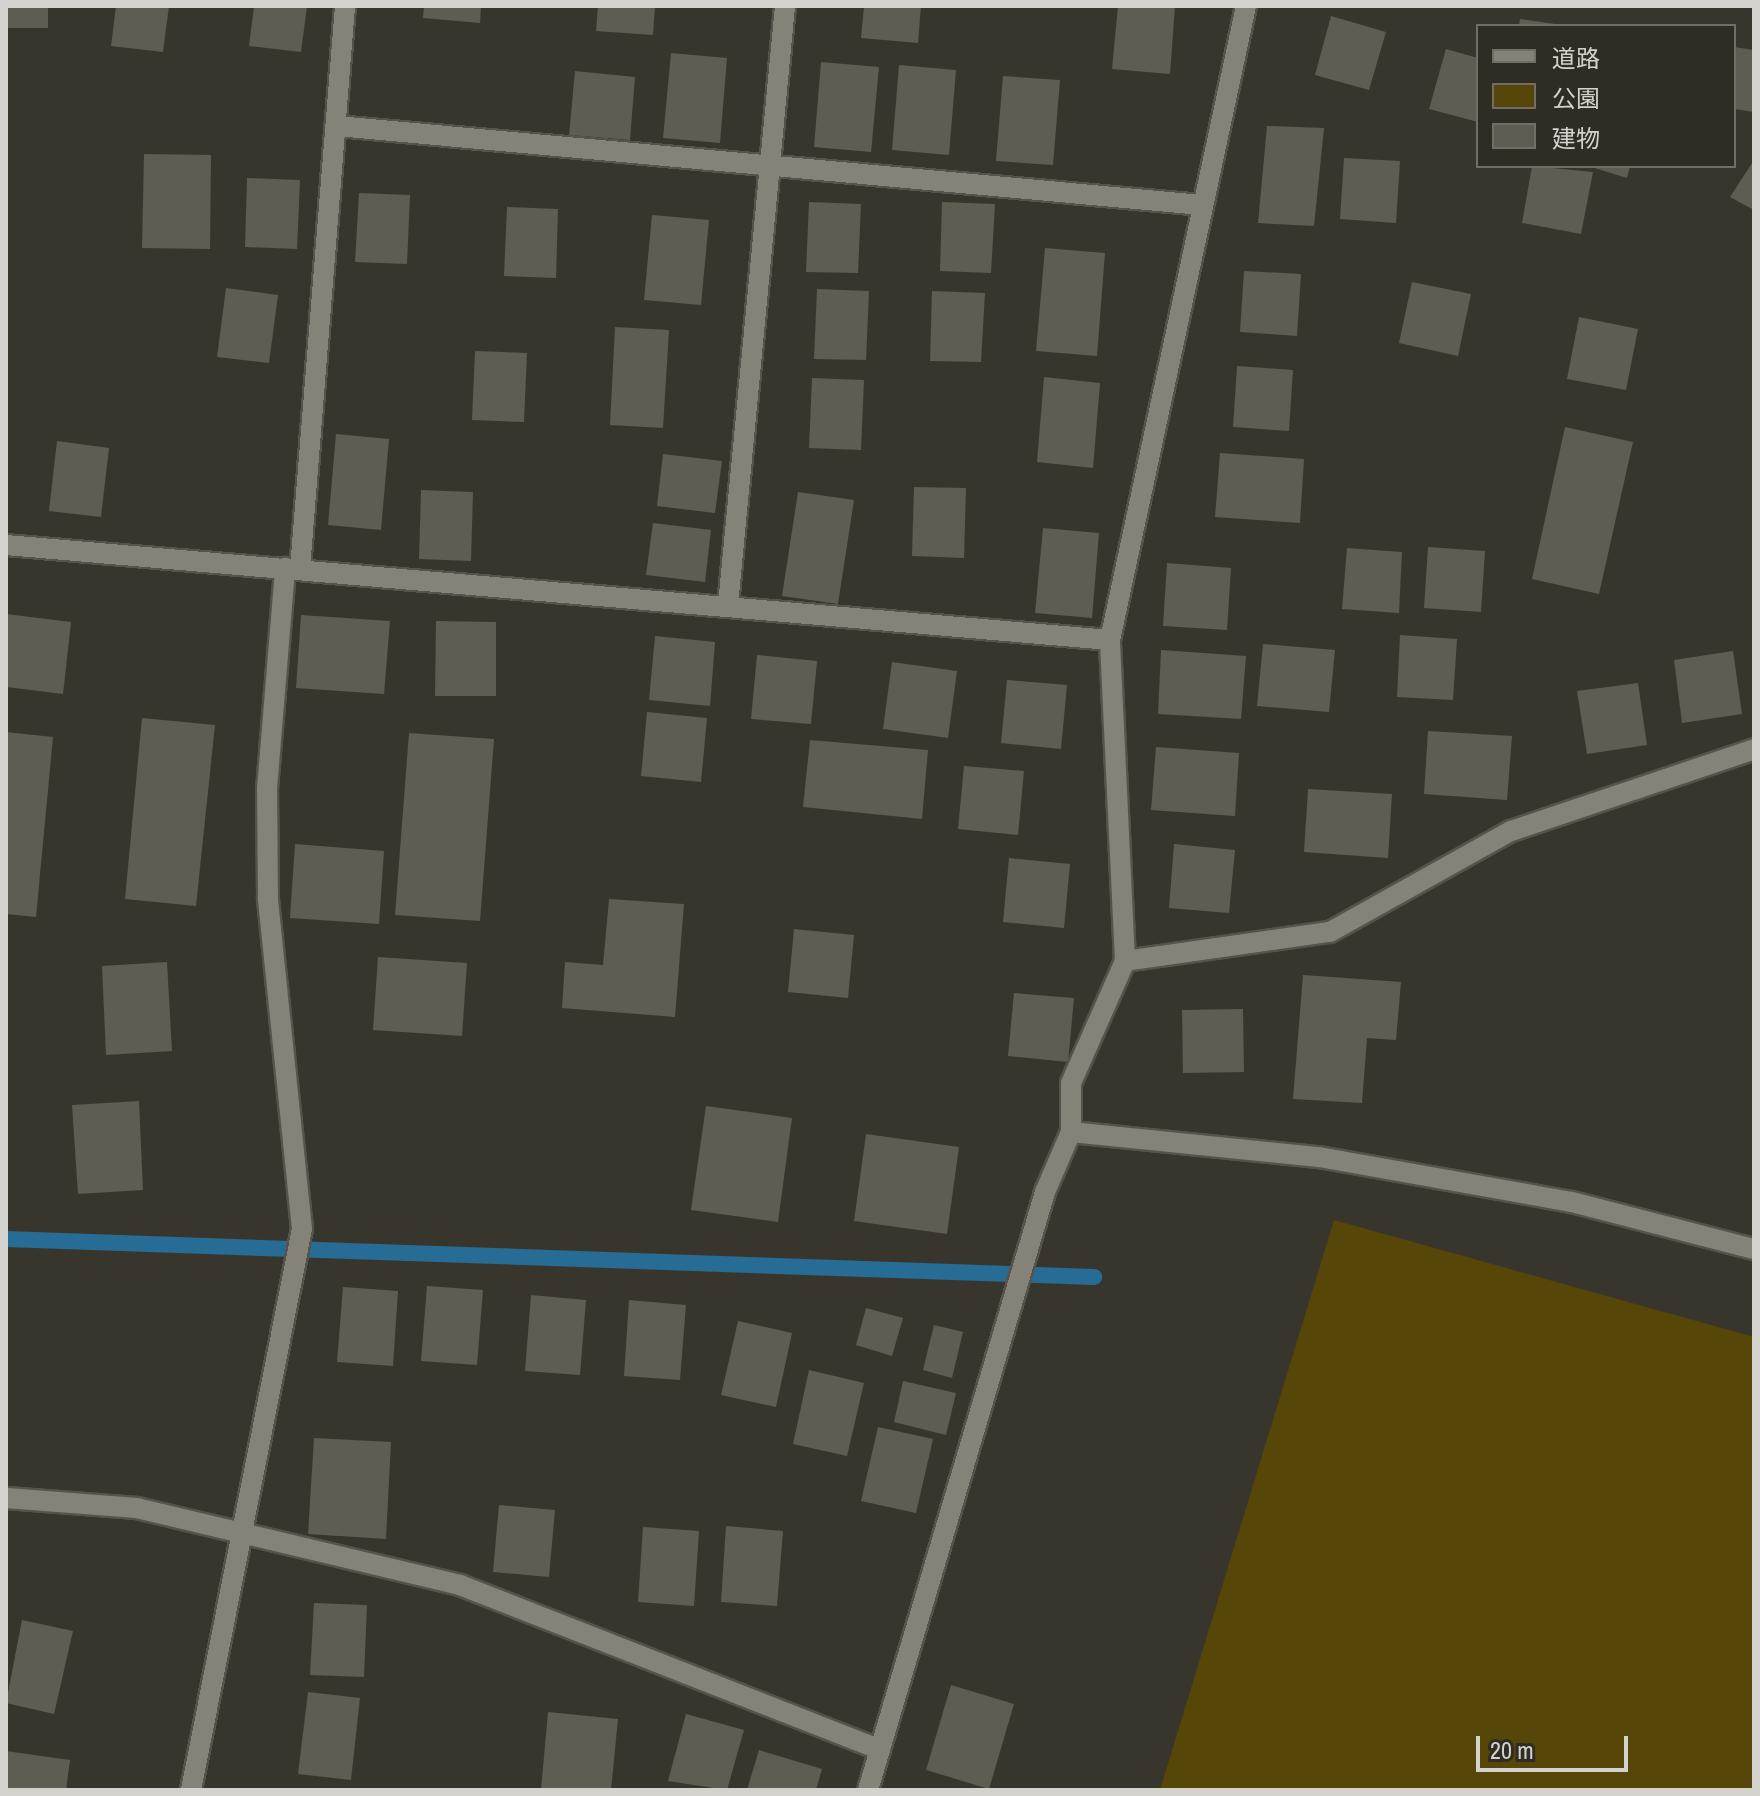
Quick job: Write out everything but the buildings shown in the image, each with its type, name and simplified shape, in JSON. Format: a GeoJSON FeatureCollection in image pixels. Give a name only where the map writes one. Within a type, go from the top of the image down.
{"type":"FeatureCollection","features":[{"type":"Feature","properties":{"kind":"street"},"geometry":{"type":"LineString","coordinates":[[191,1790],[297,1270],[302,1229],[268,898],[267,789],[293,569],[337,126],[345,6]]}},
{"type":"Feature","properties":{"kind":"street"},"geometry":{"type":"LineString","coordinates":[[728,605],[785,6]]}},
{"type":"Feature","properties":{"kind":"street"},"geometry":{"type":"LineString","coordinates":[[868,1790],[1010,1308],[1071,1132],[1071,1083],[1125,961],[1110,640],[1246,6]]}},
{"type":"Feature","properties":{"kind":"street"},"geometry":{"type":"LineString","coordinates":[[337,126],[1202,205]]}},
{"type":"Feature","properties":{"kind":"street"},"geometry":{"type":"LineString","coordinates":[[6,545],[1110,640]]}},
{"type":"Feature","properties":{"kind":"street"},"geometry":{"type":"LineString","coordinates":[[1125,961],[1330,932],[1511,831],[1754,749]]}},
{"type":"Feature","properties":{"kind":"street"},"geometry":{"type":"LineString","coordinates":[[1071,1132],[1319,1157],[1572,1202],[1754,1249]]}},
{"type":"Feature","properties":{"kind":"street"},"geometry":{"type":"LineString","coordinates":[[6,1498],[137,1508],[241,1536],[460,1585],[880,1750]]}},
{"type":"Feature","properties":{"kind":"green space"},"geometry":{"type":"Polygon","coordinates":[[[1334,1220],[1754,1337],[1754,1790],[1160,1790],[1334,1220]]]}},
{"type":"Feature","properties":{"kind":"waterway"},"geometry":{"type":"LineString","coordinates":[[6,1239],[1094,1277]]}}]}
